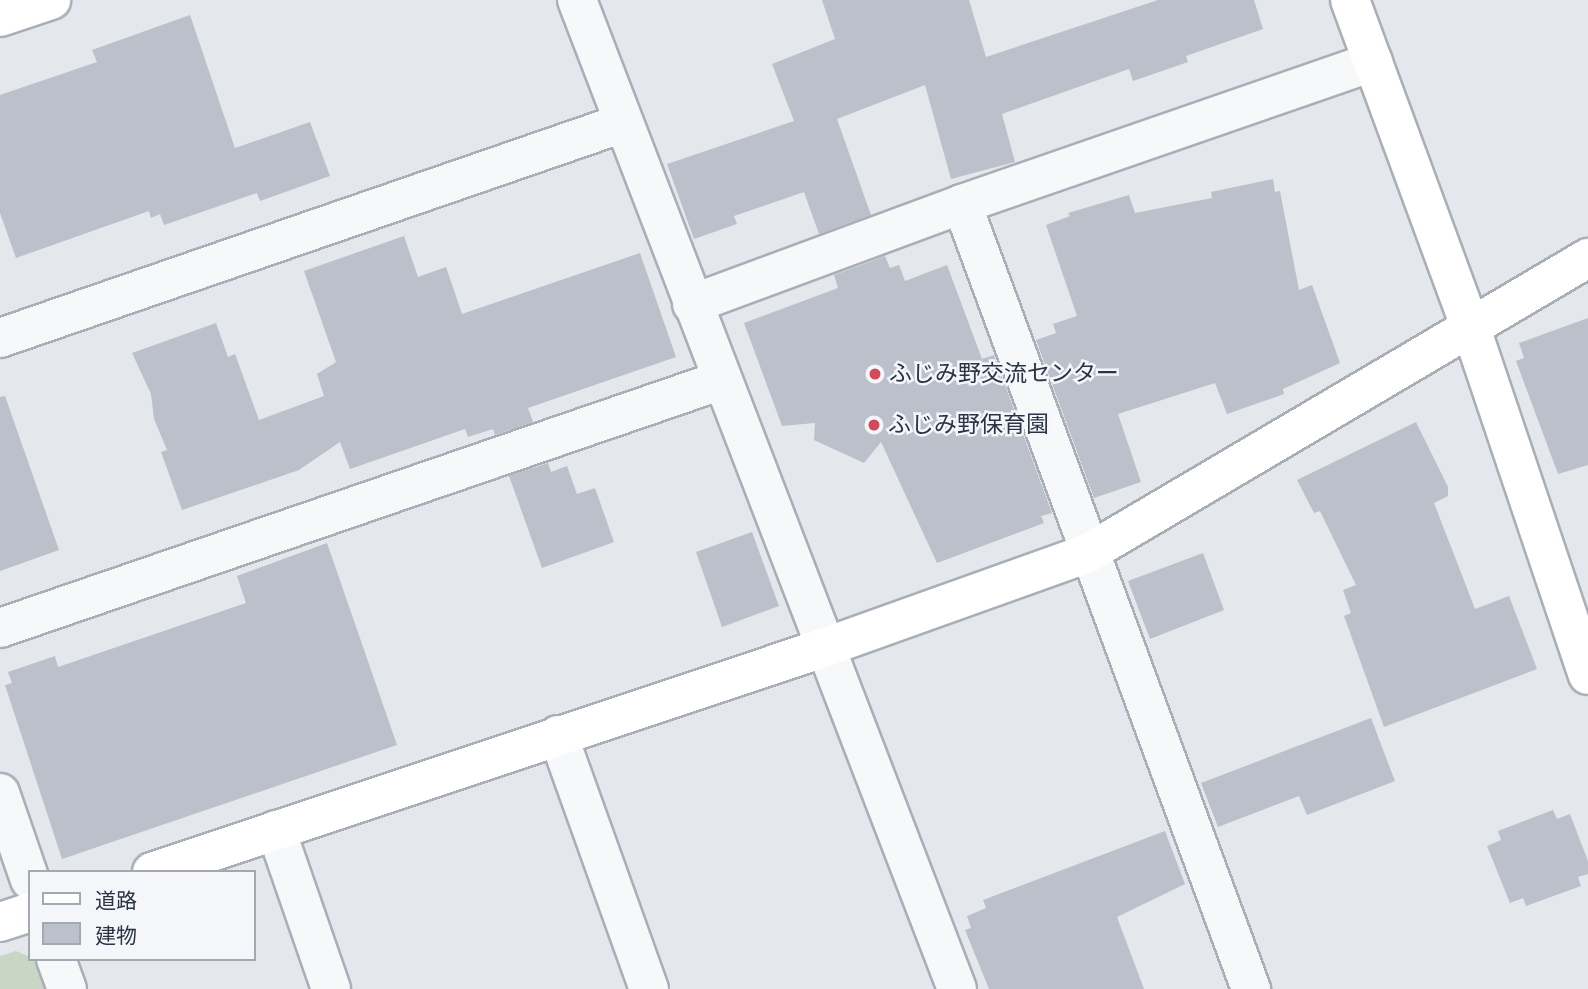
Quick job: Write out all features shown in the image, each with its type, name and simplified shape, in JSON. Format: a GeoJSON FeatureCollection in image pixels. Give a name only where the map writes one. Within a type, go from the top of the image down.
{"type":"FeatureCollection","features":[{"type":"Feature","properties":{"kind":"street"},"geometry":{"type":"LineString","coordinates":[[0,17],[51,0]]}},
{"type":"Feature","properties":{"kind":"street"},"geometry":{"type":"LineString","coordinates":[[577,0],[823,648],[957,989]]}},
{"type":"Feature","properties":{"kind":"street"},"geometry":{"type":"LineString","coordinates":[[1350,0],[1471,328],[1588,675]]}},
{"type":"Feature","properties":{"kind":"street"},"geometry":{"type":"LineString","coordinates":[[692,303],[962,204],[1373,62]]}},
{"type":"Feature","properties":{"kind":"street"},"geometry":{"type":"LineString","coordinates":[[0,338],[623,123]]}},
{"type":"Feature","properties":{"kind":"street"},"geometry":{"type":"LineString","coordinates":[[962,204],[1088,554],[1251,989]]}},
{"type":"Feature","properties":{"kind":"street"},"geometry":{"type":"LineString","coordinates":[[158,870],[823,648],[1088,554],[1588,258]]}},
{"type":"Feature","properties":{"kind":"street"},"geometry":{"type":"LineString","coordinates":[[0,628],[722,380]]}},
{"type":"Feature","properties":{"kind":"street"},"geometry":{"type":"LineString","coordinates":[[558,735],[649,989]]}},
{"type":"Feature","properties":{"kind":"street"},"geometry":{"type":"LineString","coordinates":[[0,793],[28,874]]}},
{"type":"Feature","properties":{"kind":"street"},"geometry":{"type":"LineString","coordinates":[[276,830],[331,989]]}},
{"type":"Feature","properties":{"kind":"street"},"geometry":{"type":"LineString","coordinates":[[0,922],[28,913]]}},
{"type":"Feature","properties":{"kind":"street"},"geometry":{"type":"LineString","coordinates":[[58,961],[67,989]]}},
{"type":"Feature","properties":{"kind":"green space"},"geometry":{"type":"Polygon","coordinates":[[[16,951],[28,956],[28,961],[36,961],[45,989],[0,989],[0,956],[16,951]]]}},
{"type":"Feature","properties":{"kind":"building"},"geometry":{"type":"Polygon","coordinates":[[[822,0],[969,0],[986,57],[1158,0],[1254,0],[1263,29],[1186,56],[1188,62],[1133,81],[1129,69],[1002,114],[1015,162],[951,179],[925,85],[837,119],[871,215],[819,234],[804,192],[734,216],[737,224],[694,239],[667,164],[794,121],[772,64],[835,39],[822,0]]]}},
{"type":"Feature","properties":{"kind":"building"},"geometry":{"type":"Polygon","coordinates":[[[190,15],[235,148],[310,122],[330,176],[260,201],[257,193],[164,225],[160,214],[151,218],[149,211],[16,258],[0,213],[0,95],[97,62],[92,50],[190,15]]]}},
{"type":"Feature","properties":{"kind":"building"},"geometry":{"type":"Polygon","coordinates":[[[1273,179],[1275,192],[1280,191],[1299,290],[1312,285],[1340,363],[1283,389],[1284,394],[1227,414],[1215,383],[1118,414],[1141,482],[1094,498],[1036,340],[1056,333],[1053,324],[1077,316],[1046,225],[1070,216],[1068,213],[1129,195],[1135,213],[1212,198],[1211,192],[1273,179]]]}},
{"type":"Feature","properties":{"kind":"building"},"geometry":{"type":"Polygon","coordinates":[[[404,236],[418,277],[446,267],[462,314],[640,253],[676,357],[528,408],[533,422],[495,435],[493,429],[468,437],[465,429],[350,469],[340,442],[299,470],[182,510],[161,452],[167,450],[154,419],[151,394],[132,353],[216,323],[228,357],[235,354],[259,420],[324,396],[317,374],[336,362],[304,271],[404,236]]]}},
{"type":"Feature","properties":{"kind":"building","name":"ふじみ野交流センター"},"geometry":{"type":"Polygon","coordinates":[[[885,256],[890,268],[899,265],[905,281],[947,265],[982,359],[994,355],[1052,513],[1041,516],[1044,523],[937,563],[881,442],[864,463],[814,440],[815,423],[782,426],[744,323],[838,288],[834,275],[885,256]]]}},
{"type":"Feature","properties":{"kind":"building"},"geometry":{"type":"Polygon","coordinates":[[[1588,318],[1588,465],[1558,474],[1516,361],[1524,358],[1519,343],[1588,318]]]}},
{"type":"Feature","properties":{"kind":"building"},"geometry":{"type":"Polygon","coordinates":[[[5,396],[59,550],[0,571],[0,397],[5,396]]]}},
{"type":"Feature","properties":{"kind":"building"},"geometry":{"type":"Polygon","coordinates":[[[1416,422],[1448,487],[1448,496],[1434,503],[1475,609],[1509,596],[1537,669],[1384,727],[1344,616],[1351,613],[1343,590],[1356,585],[1320,511],[1314,513],[1297,480],[1416,422]]]}},
{"type":"Feature","properties":{"kind":"building"},"geometry":{"type":"Polygon","coordinates":[[[548,463],[551,472],[567,466],[577,494],[595,488],[614,542],[542,568],[509,476],[548,463]]]}},
{"type":"Feature","properties":{"kind":"building"},"geometry":{"type":"Polygon","coordinates":[[[752,532],[779,606],[722,627],[696,552],[752,532]]]}},
{"type":"Feature","properties":{"kind":"building"},"geometry":{"type":"Polygon","coordinates":[[[327,543],[397,745],[62,859],[5,685],[12,683],[8,672],[55,656],[58,667],[246,603],[237,576],[327,543]]]}},
{"type":"Feature","properties":{"kind":"building"},"geometry":{"type":"Polygon","coordinates":[[[1203,553],[1224,610],[1150,639],[1128,581],[1203,553]]]}},
{"type":"Feature","properties":{"kind":"building"},"geometry":{"type":"Polygon","coordinates":[[[1371,718],[1395,781],[1307,815],[1299,796],[1218,827],[1201,783],[1371,718]]]}},
{"type":"Feature","properties":{"kind":"building"},"geometry":{"type":"Polygon","coordinates":[[[1553,810],[1557,819],[1570,814],[1588,861],[1588,874],[1578,877],[1581,886],[1526,906],[1523,898],[1510,903],[1487,846],[1501,840],[1498,831],[1553,810]]]}},
{"type":"Feature","properties":{"kind":"building"},"geometry":{"type":"Polygon","coordinates":[[[1165,831],[1185,884],[1117,917],[1144,989],[989,989],[965,930],[971,928],[967,916],[986,908],[983,900],[1165,831]]]}},
{"type":"Feature","properties":{"kind":"place","name":"ふじみ野交流センター"},"geometry":{"type":"Point","coordinates":[875,374]}},
{"type":"Feature","properties":{"kind":"place","name":"ふじみ野保育園"},"geometry":{"type":"Point","coordinates":[874,425]}}]}
